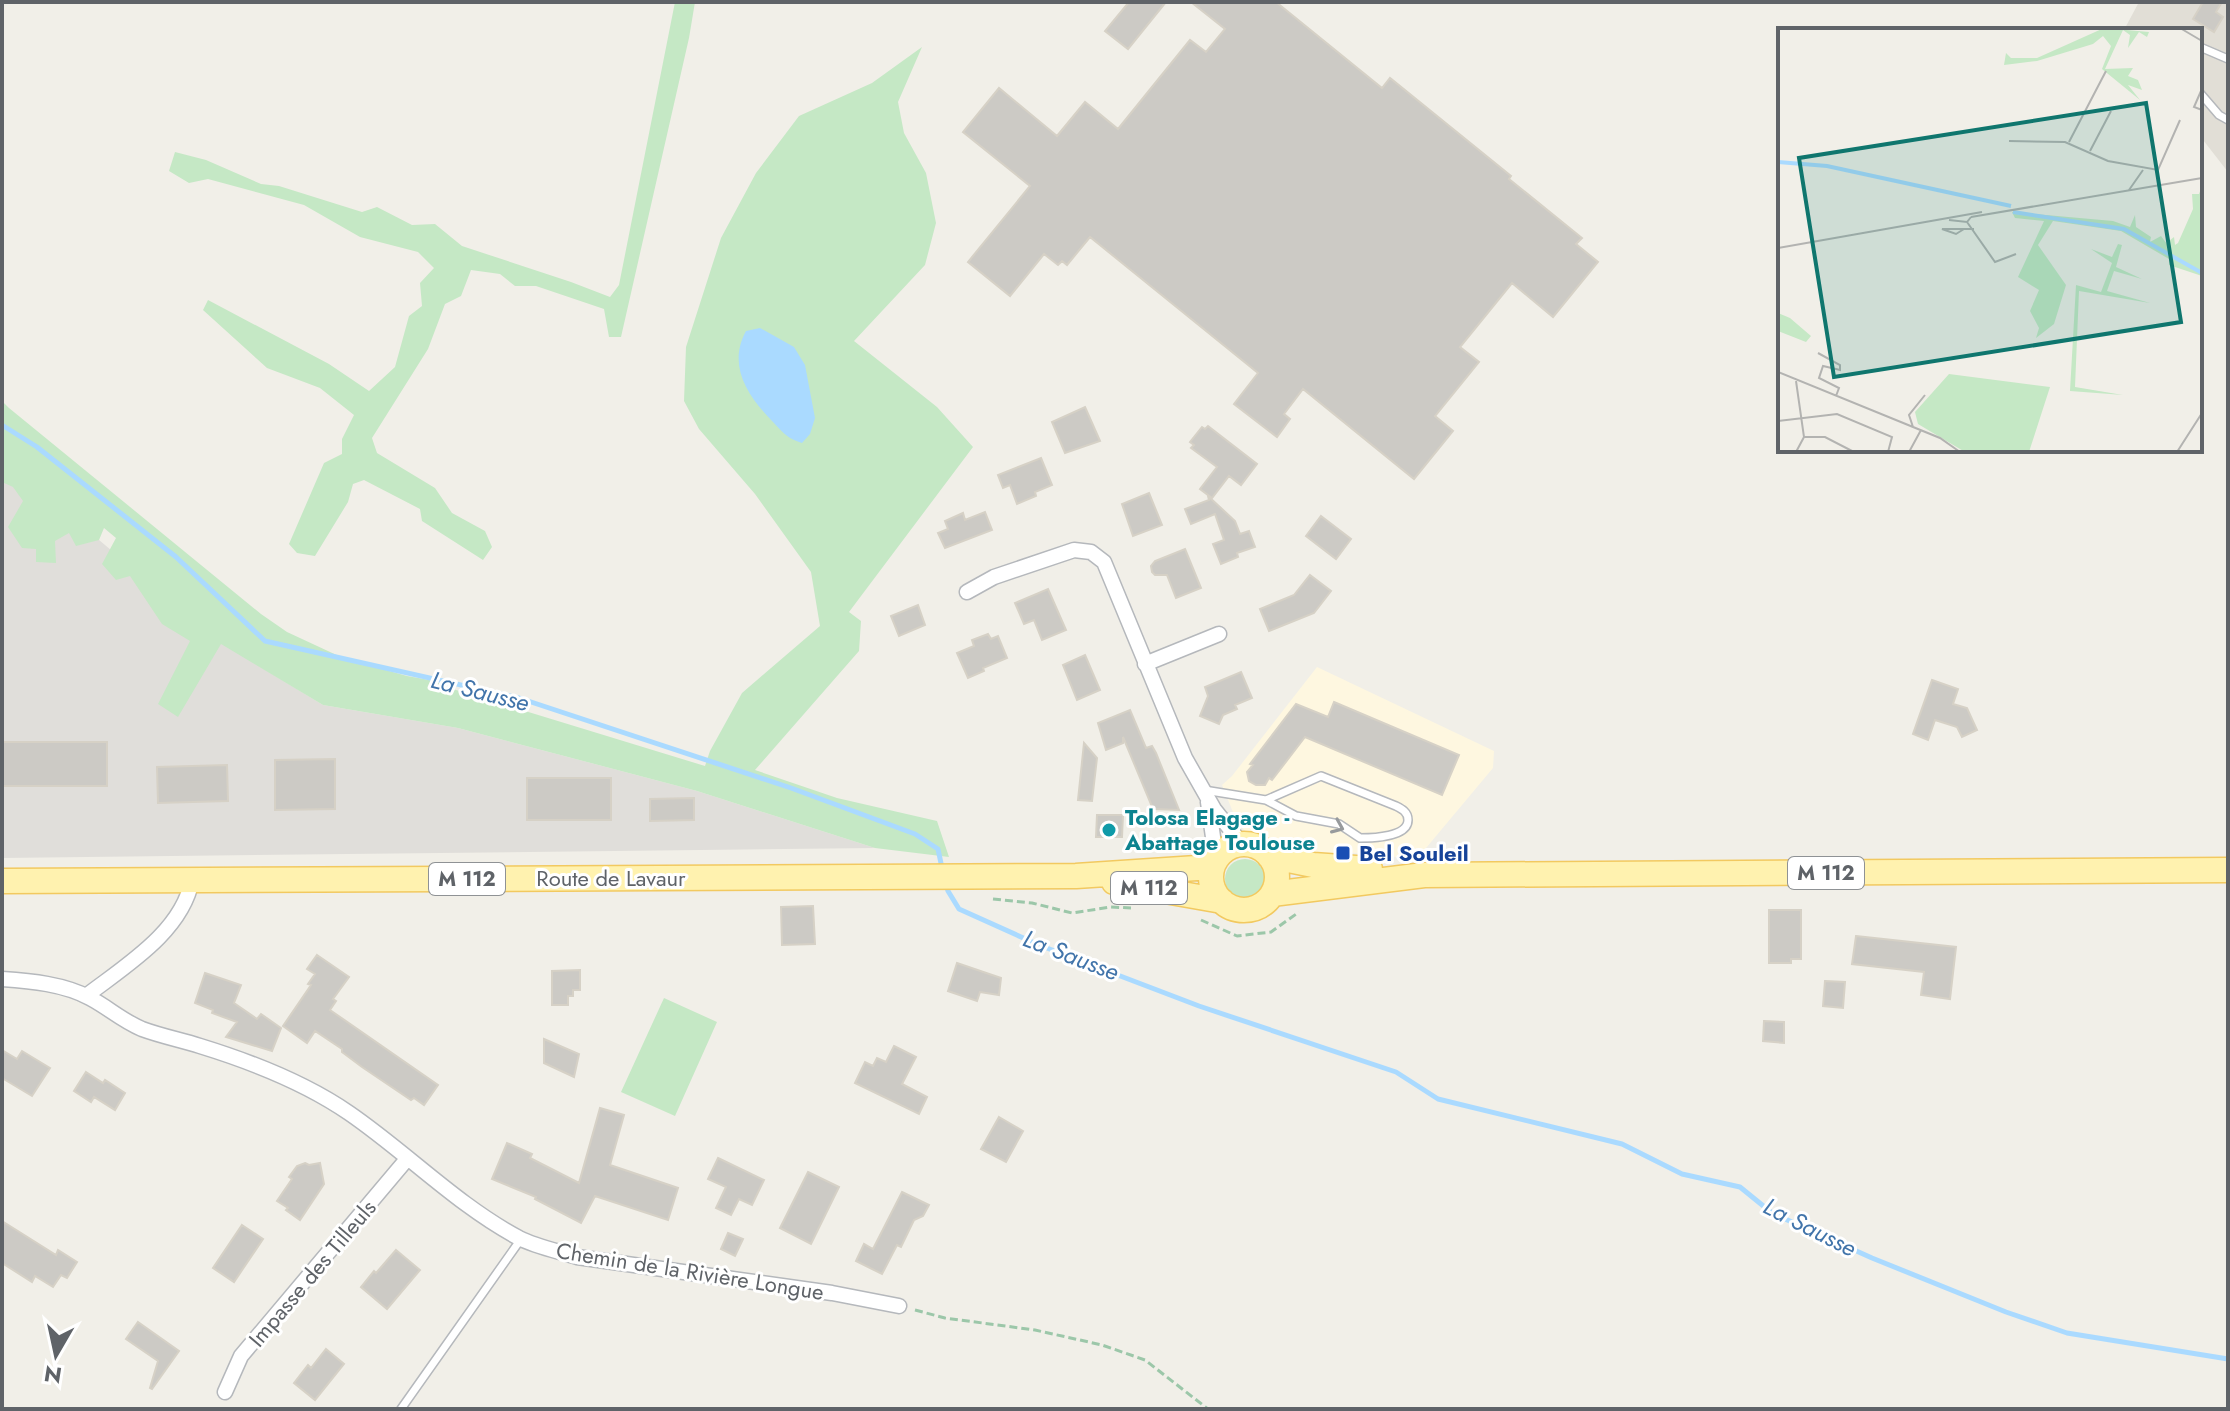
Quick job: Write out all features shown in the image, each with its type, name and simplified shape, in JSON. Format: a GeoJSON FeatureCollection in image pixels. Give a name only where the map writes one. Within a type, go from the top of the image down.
{"type":"FeatureCollection","features":[{"type":"Feature","properties":{"kind":"main road"},"geometry":{"type":"LineString","coordinates":[[1242,844],[1262,849],[1269,856],[1277,874],[1272,894],[1260,906],[1244,910],[1222,901],[1212,886],[1214,863],[1223,851],[1242,844]]}},
{"type":"Feature","properties":{"kind":"main road","name":"M 112"},"geometry":{"type":"LineString","coordinates":[[1269,856],[1313,865],[1385,869],[1424,875]]}},
{"type":"Feature","properties":{"kind":"main road","name":"M 112"},"geometry":{"type":"LineString","coordinates":[[1076,876],[1214,863]]}},
{"type":"Feature","properties":{"kind":"main road","name":"M 112"},"geometry":{"type":"LineString","coordinates":[[1272,894],[1424,875],[2228,870]]}},
{"type":"Feature","properties":{"kind":"main road","name":"M 112"},"geometry":{"type":"LineString","coordinates":[[1076,876],[1222,901]]}},
{"type":"Feature","properties":{"kind":"main road","name":"Route de Lavaur"},"geometry":{"type":"LineString","coordinates":[[2,881],[1076,876]]}},
{"type":"Feature","properties":{"kind":"street"},"geometry":{"type":"LineString","coordinates":[[967,592],[994,577],[1074,550],[1091,552],[1104,562],[1185,758],[1214,809],[1242,844]]}},
{"type":"Feature","properties":{"kind":"street"},"geometry":{"type":"LineString","coordinates":[[1145,664],[1219,634]]}},
{"type":"Feature","properties":{"kind":"street"},"geometry":{"type":"LineString","coordinates":[[1204,790],[1210,808],[1214,863]]}},
{"type":"Feature","properties":{"kind":"street"},"geometry":{"type":"LineString","coordinates":[[86,996],[148,949],[184,905],[192,880]]}},
{"type":"Feature","properties":{"kind":"street","name":"Chemin de la Rivière Longue"},"geometry":{"type":"LineString","coordinates":[[2,979],[42,983],[86,996],[135,1026],[253,1064],[294,1081],[345,1110],[492,1222],[521,1239],[577,1257],[817,1291],[899,1306]]}},
{"type":"Feature","properties":{"kind":"street","name":"Impasse des Tilleuls"},"geometry":{"type":"LineString","coordinates":[[225,1392],[241,1356],[407,1159]]}},
{"type":"Feature","properties":{"kind":"lane"},"geometry":{"type":"LineString","coordinates":[[2202,48],[2228,59]]}},
{"type":"Feature","properties":{"kind":"lane"},"geometry":{"type":"LineString","coordinates":[[2202,95],[2219,115],[2228,120]]}},
{"type":"Feature","properties":{"kind":"lane"},"geometry":{"type":"LineString","coordinates":[[1204,790],[1266,800],[1296,816],[1339,824],[1360,838],[1394,835],[1408,826],[1406,811],[1321,776],[1266,800]]}},
{"type":"Feature","properties":{"kind":"lane"},"geometry":{"type":"LineString","coordinates":[[401,1409],[521,1239]]}},
{"type":"Feature","properties":{"kind":"path"},"geometry":{"type":"LineString","coordinates":[[991,899],[1032,903],[1072,913]]}},
{"type":"Feature","properties":{"kind":"path"},"geometry":{"type":"LineString","coordinates":[[899,1306],[945,1318],[1035,1330],[1102,1345],[1145,1360],[1208,1409]]}},
{"type":"Feature","properties":{"kind":"shaded area"},"geometry":{"type":"Polygon","coordinates":[[[2139,2],[2228,2],[2228,172],[2202,139],[2202,28],[2125,28],[2139,2]]]}},
{"type":"Feature","properties":{"kind":"shaded area"},"geometry":{"type":"Polygon","coordinates":[[[2,458],[221,643],[323,705],[458,728],[697,791],[875,848],[2,858],[2,458]]]}},
{"type":"Feature","properties":{"kind":"shaded area"},"geometry":{"type":"Polygon","coordinates":[[[1317,667],[1494,751],[1493,768],[1421,854],[1397,857],[1344,852],[1319,858],[1288,853],[1269,838],[1245,831],[1237,822],[1222,785],[1317,667]]]}},
{"type":"Feature","properties":{"kind":"green space"},"geometry":{"type":"Polygon","coordinates":[[[675,2],[695,2],[621,337],[609,337],[604,309],[536,286],[515,286],[500,274],[471,270],[461,296],[445,304],[428,349],[372,438],[377,453],[435,488],[452,513],[485,531],[492,547],[483,560],[422,521],[420,509],[364,480],[353,484],[348,502],[315,556],[297,553],[289,544],[324,463],[342,454],[342,439],[354,415],[320,388],[267,368],[203,310],[208,300],[329,364],[369,391],[395,367],[409,316],[422,306],[420,283],[434,268],[418,252],[360,237],[304,205],[208,179],[189,183],[169,171],[175,152],[206,160],[261,184],[279,186],[362,212],[377,207],[412,225],[435,224],[462,246],[610,297],[619,285],[675,2]]]}},
{"type":"Feature","properties":{"kind":"green space"},"geometry":{"type":"Polygon","coordinates":[[[922,47],[898,102],[904,133],[926,173],[936,223],[925,265],[854,341],[937,407],[973,447],[849,612],[861,621],[859,651],[755,770],[837,798],[937,821],[949,857],[875,848],[697,791],[458,728],[323,705],[221,644],[178,717],[158,704],[190,641],[162,624],[130,576],[116,580],[102,564],[116,538],[104,528],[99,540],[76,546],[69,533],[55,541],[56,563],[36,562],[36,549],[22,548],[8,527],[23,501],[13,487],[2,482],[2,401],[287,632],[343,658],[435,681],[705,766],[742,693],[820,626],[811,572],[755,494],[699,429],[684,401],[686,347],[721,238],[756,173],[799,116],[872,83],[922,47]]]}},
{"type":"Feature","properties":{"kind":"green space"},"geometry":{"type":"Polygon","coordinates":[[[1245,859],[1259,865],[1265,879],[1259,893],[1245,899],[1231,893],[1225,879],[1231,865],[1245,859]]]}},
{"type":"Feature","properties":{"kind":"green space"},"geometry":{"type":"Polygon","coordinates":[[[664,998],[717,1022],[675,1116],[621,1092],[664,998]]]}},
{"type":"Feature","properties":{"kind":"water"},"geometry":{"type":"Polygon","coordinates":[[[760,328],[794,347],[805,365],[815,418],[810,434],[802,443],[788,437],[772,421],[743,380],[739,356],[741,344],[746,331],[760,328]]]}},
{"type":"Feature","properties":{"kind":"building"},"geometry":{"type":"Polygon","coordinates":[[[1129,2],[1166,2],[1128,49],[1105,31],[1129,2]]]}},
{"type":"Feature","properties":{"kind":"building"},"geometry":{"type":"Polygon","coordinates":[[[1191,2],[1276,2],[1382,88],[1390,78],[1582,238],[1576,244],[1598,262],[1553,317],[1512,283],[1460,347],[1479,362],[1435,416],[1453,431],[1414,479],[1303,389],[1284,414],[1290,419],[1277,437],[1234,404],[1258,373],[1090,237],[1067,265],[1062,261],[1058,265],[1044,254],[1010,296],[968,262],[1030,186],[963,132],[999,88],[1057,136],[1085,102],[1118,129],[1190,40],[1206,52],[1225,29],[1191,2]]]}},
{"type":"Feature","properties":{"kind":"building"},"geometry":{"type":"Polygon","coordinates":[[[2203,2],[2222,2],[2216,12],[2223,17],[2214,32],[2193,19],[2203,2]]]}},
{"type":"Feature","properties":{"kind":"building"},"geometry":{"type":"Polygon","coordinates":[[[1085,407],[1100,441],[1065,453],[1052,422],[1085,407]]]}},
{"type":"Feature","properties":{"kind":"building"},"geometry":{"type":"Polygon","coordinates":[[[1208,426],[1257,464],[1241,485],[1229,476],[1212,498],[1200,489],[1217,467],[1191,448],[1194,445],[1190,442],[1202,427],[1205,429],[1208,426]]]}},
{"type":"Feature","properties":{"kind":"building"},"geometry":{"type":"Polygon","coordinates":[[[1041,458],[1052,485],[1017,504],[1010,485],[1003,488],[998,475],[1041,458]]]}},
{"type":"Feature","properties":{"kind":"building"},"geometry":{"type":"Polygon","coordinates":[[[1149,493],[1162,525],[1133,536],[1122,504],[1149,493]]]}},
{"type":"Feature","properties":{"kind":"building"},"geometry":{"type":"Polygon","coordinates":[[[1208,496],[1235,521],[1240,534],[1249,531],[1255,547],[1237,553],[1238,557],[1221,564],[1213,544],[1224,540],[1215,514],[1191,524],[1185,509],[1209,500],[1208,496]]]}},
{"type":"Feature","properties":{"kind":"building"},"geometry":{"type":"Polygon","coordinates":[[[985,512],[992,530],[945,548],[938,533],[948,529],[945,521],[963,513],[965,520],[985,512]]]}},
{"type":"Feature","properties":{"kind":"building"},"geometry":{"type":"Polygon","coordinates":[[[1321,516],[1351,539],[1336,559],[1306,536],[1321,516]]]}},
{"type":"Feature","properties":{"kind":"building"},"geometry":{"type":"Polygon","coordinates":[[[1185,549],[1201,588],[1176,598],[1167,575],[1155,575],[1151,566],[1155,561],[1185,549]]]}},
{"type":"Feature","properties":{"kind":"building"},"geometry":{"type":"Polygon","coordinates":[[[1310,575],[1331,591],[1314,613],[1269,631],[1260,609],[1294,595],[1310,575]]]}},
{"type":"Feature","properties":{"kind":"building"},"geometry":{"type":"Polygon","coordinates":[[[1048,589],[1066,630],[1042,640],[1034,620],[1024,624],[1015,603],[1048,589]]]}},
{"type":"Feature","properties":{"kind":"building"},"geometry":{"type":"Polygon","coordinates":[[[918,605],[925,625],[899,636],[891,616],[918,605]]]}},
{"type":"Feature","properties":{"kind":"building"},"geometry":{"type":"Polygon","coordinates":[[[988,634],[991,639],[998,636],[1007,658],[968,678],[957,653],[974,646],[972,640],[988,634]]]}},
{"type":"Feature","properties":{"kind":"building"},"geometry":{"type":"Polygon","coordinates":[[[1085,655],[1100,690],[1077,700],[1063,665],[1085,655]]]}},
{"type":"Feature","properties":{"kind":"building"},"geometry":{"type":"Polygon","coordinates":[[[1241,672],[1252,698],[1235,705],[1237,709],[1223,715],[1219,724],[1200,716],[1208,696],[1205,687],[1241,672]]]}},
{"type":"Feature","properties":{"kind":"building"},"geometry":{"type":"Polygon","coordinates":[[[1932,680],[1958,689],[1953,704],[1967,708],[1977,730],[1962,737],[1957,727],[1935,720],[1928,740],[1913,734],[1932,680]]]}},
{"type":"Feature","properties":{"kind":"building"},"geometry":{"type":"Polygon","coordinates":[[[1334,702],[1459,755],[1442,795],[1305,737],[1272,780],[1269,778],[1265,785],[1249,781],[1247,772],[1253,765],[1250,764],[1296,704],[1328,717],[1334,702]]]}},
{"type":"Feature","properties":{"kind":"building"},"geometry":{"type":"Polygon","coordinates":[[[1130,710],[1146,748],[1152,746],[1156,753],[1179,810],[1153,809],[1123,737],[1123,743],[1106,750],[1098,723],[1130,710]]]}},
{"type":"Feature","properties":{"kind":"building"},"geometry":{"type":"Polygon","coordinates":[[[2,742],[107,742],[107,786],[2,786],[2,742]]]}},
{"type":"Feature","properties":{"kind":"building"},"geometry":{"type":"Polygon","coordinates":[[[1084,743],[1097,758],[1092,801],[1078,800],[1084,743]]]}},
{"type":"Feature","properties":{"kind":"building"},"geometry":{"type":"Polygon","coordinates":[[[335,759],[335,809],[275,810],[275,760],[335,759]]]}},
{"type":"Feature","properties":{"kind":"building"},"geometry":{"type":"Polygon","coordinates":[[[227,765],[228,801],[158,803],[157,767],[227,765]]]}},
{"type":"Feature","properties":{"kind":"building"},"geometry":{"type":"Polygon","coordinates":[[[527,778],[611,778],[611,820],[527,820],[527,778]]]}},
{"type":"Feature","properties":{"kind":"building"},"geometry":{"type":"Polygon","coordinates":[[[694,798],[694,820],[650,821],[650,799],[694,798]]]}},
{"type":"Feature","properties":{"kind":"building","name":"Tolosa Elagage - Abattage Toulouse"},"geometry":{"type":"Polygon","coordinates":[[[1097,815],[1123,815],[1122,837],[1096,837],[1097,815]]]}},
{"type":"Feature","properties":{"kind":"building"},"geometry":{"type":"Polygon","coordinates":[[[813,906],[815,944],[782,945],[781,907],[813,906]]]}},
{"type":"Feature","properties":{"kind":"building"},"geometry":{"type":"Polygon","coordinates":[[[1769,910],[1801,910],[1801,959],[1791,959],[1791,963],[1769,963],[1769,910]]]}},
{"type":"Feature","properties":{"kind":"building"},"geometry":{"type":"Polygon","coordinates":[[[1856,936],[1956,947],[1950,999],[1921,995],[1924,972],[1852,964],[1856,936]]]}},
{"type":"Feature","properties":{"kind":"building"},"geometry":{"type":"Polygon","coordinates":[[[317,955],[349,977],[333,999],[336,1001],[330,1010],[438,1085],[424,1105],[414,1098],[411,1100],[362,1067],[315,1031],[307,1043],[283,1026],[311,985],[308,984],[315,974],[307,969],[317,955]]]}},
{"type":"Feature","properties":{"kind":"building"},"geometry":{"type":"Polygon","coordinates":[[[957,963],[1001,978],[999,995],[980,992],[977,1001],[948,991],[957,963]]]}},
{"type":"Feature","properties":{"kind":"building"},"geometry":{"type":"Polygon","coordinates":[[[580,970],[580,990],[573,990],[573,996],[568,996],[568,1005],[552,1005],[552,971],[580,970]]]}},
{"type":"Feature","properties":{"kind":"building"},"geometry":{"type":"Polygon","coordinates":[[[205,973],[241,985],[234,1003],[257,1019],[261,1014],[281,1028],[272,1051],[226,1037],[237,1022],[195,1003],[205,973]]]}},
{"type":"Feature","properties":{"kind":"building"},"geometry":{"type":"Polygon","coordinates":[[[1825,981],[1845,982],[1843,1008],[1823,1006],[1825,981]]]}},
{"type":"Feature","properties":{"kind":"building"},"geometry":{"type":"Polygon","coordinates":[[[1764,1021],[1784,1022],[1784,1043],[1763,1041],[1764,1021]]]}},
{"type":"Feature","properties":{"kind":"building"},"geometry":{"type":"Polygon","coordinates":[[[544,1039],[579,1054],[574,1077],[544,1063],[544,1039]]]}},
{"type":"Feature","properties":{"kind":"building"},"geometry":{"type":"Polygon","coordinates":[[[894,1046],[916,1057],[902,1084],[927,1097],[919,1114],[855,1083],[865,1062],[873,1066],[877,1058],[886,1062],[894,1046]]]}},
{"type":"Feature","properties":{"kind":"building"},"geometry":{"type":"Polygon","coordinates":[[[2,1050],[17,1059],[22,1051],[50,1068],[32,1096],[2,1078],[2,1050]]]}},
{"type":"Feature","properties":{"kind":"building"},"geometry":{"type":"Polygon","coordinates":[[[86,1072],[125,1093],[115,1110],[94,1097],[91,1102],[74,1091],[86,1072]]]}},
{"type":"Feature","properties":{"kind":"building"},"geometry":{"type":"Polygon","coordinates":[[[600,1108],[624,1115],[610,1165],[678,1188],[668,1220],[595,1196],[581,1223],[536,1197],[492,1179],[507,1143],[532,1154],[530,1158],[579,1183],[600,1108]]]}},
{"type":"Feature","properties":{"kind":"building"},"geometry":{"type":"Polygon","coordinates":[[[999,1117],[1023,1131],[1006,1162],[981,1149],[999,1117]]]}},
{"type":"Feature","properties":{"kind":"building"},"geometry":{"type":"Polygon","coordinates":[[[718,1158],[764,1180],[752,1205],[739,1199],[731,1215],[716,1208],[726,1187],[708,1179],[718,1158]]]}},
{"type":"Feature","properties":{"kind":"building"},"geometry":{"type":"Polygon","coordinates":[[[320,1163],[324,1184],[300,1220],[277,1201],[297,1166],[320,1163]]]}},
{"type":"Feature","properties":{"kind":"building"},"geometry":{"type":"Polygon","coordinates":[[[808,1172],[839,1187],[811,1244],[780,1228],[808,1172]]]}},
{"type":"Feature","properties":{"kind":"building"},"geometry":{"type":"Polygon","coordinates":[[[902,1192],[929,1205],[923,1216],[914,1220],[901,1247],[897,1245],[882,1274],[856,1261],[864,1244],[873,1249],[902,1192]]]}},
{"type":"Feature","properties":{"kind":"building"},"geometry":{"type":"Polygon","coordinates":[[[2,1221],[56,1255],[58,1250],[77,1262],[67,1278],[61,1275],[53,1287],[35,1276],[32,1282],[2,1263],[2,1221]]]}},
{"type":"Feature","properties":{"kind":"building"},"geometry":{"type":"Polygon","coordinates":[[[242,1225],[263,1239],[234,1282],[213,1268],[242,1225]]]}},
{"type":"Feature","properties":{"kind":"building"},"geometry":{"type":"Polygon","coordinates":[[[728,1233],[743,1239],[735,1256],[721,1249],[728,1233]]]}},
{"type":"Feature","properties":{"kind":"building"},"geometry":{"type":"Polygon","coordinates":[[[396,1250],[420,1270],[387,1309],[361,1287],[396,1250]]]}},
{"type":"Feature","properties":{"kind":"building"},"geometry":{"type":"Polygon","coordinates":[[[138,1322],[179,1351],[152,1389],[158,1361],[126,1339],[138,1322]]]}},
{"type":"Feature","properties":{"kind":"building"},"geometry":{"type":"Polygon","coordinates":[[[326,1349],[344,1364],[315,1400],[294,1383],[326,1349]]]}},
{"type":"Feature","properties":{"kind":"waterway","name":"La Sausse"},"geometry":{"type":"LineString","coordinates":[[2,425],[37,447],[176,557],[265,641],[519,698],[791,788],[915,834],[938,849],[942,868]]}},
{"type":"Feature","properties":{"kind":"waterway","name":"La Sausse"},"geometry":{"type":"LineString","coordinates":[[946,885],[959,909],[1039,945],[1199,1006],[1396,1072],[1438,1099],[1622,1144],[1682,1174],[1740,1187],[1772,1213],[1872,1258],[2006,1312],[2067,1333],[2228,1359]]}},
{"type":"Feature","properties":{"kind":"place","name":"Tolosa Elagage - Abattage Toulouse"},"geometry":{"type":"Point","coordinates":[1109,830]}},
{"type":"Feature","properties":{"kind":"place","name":"Bel Souleil"},"geometry":{"type":"Point","coordinates":[1343,853]}}]}
